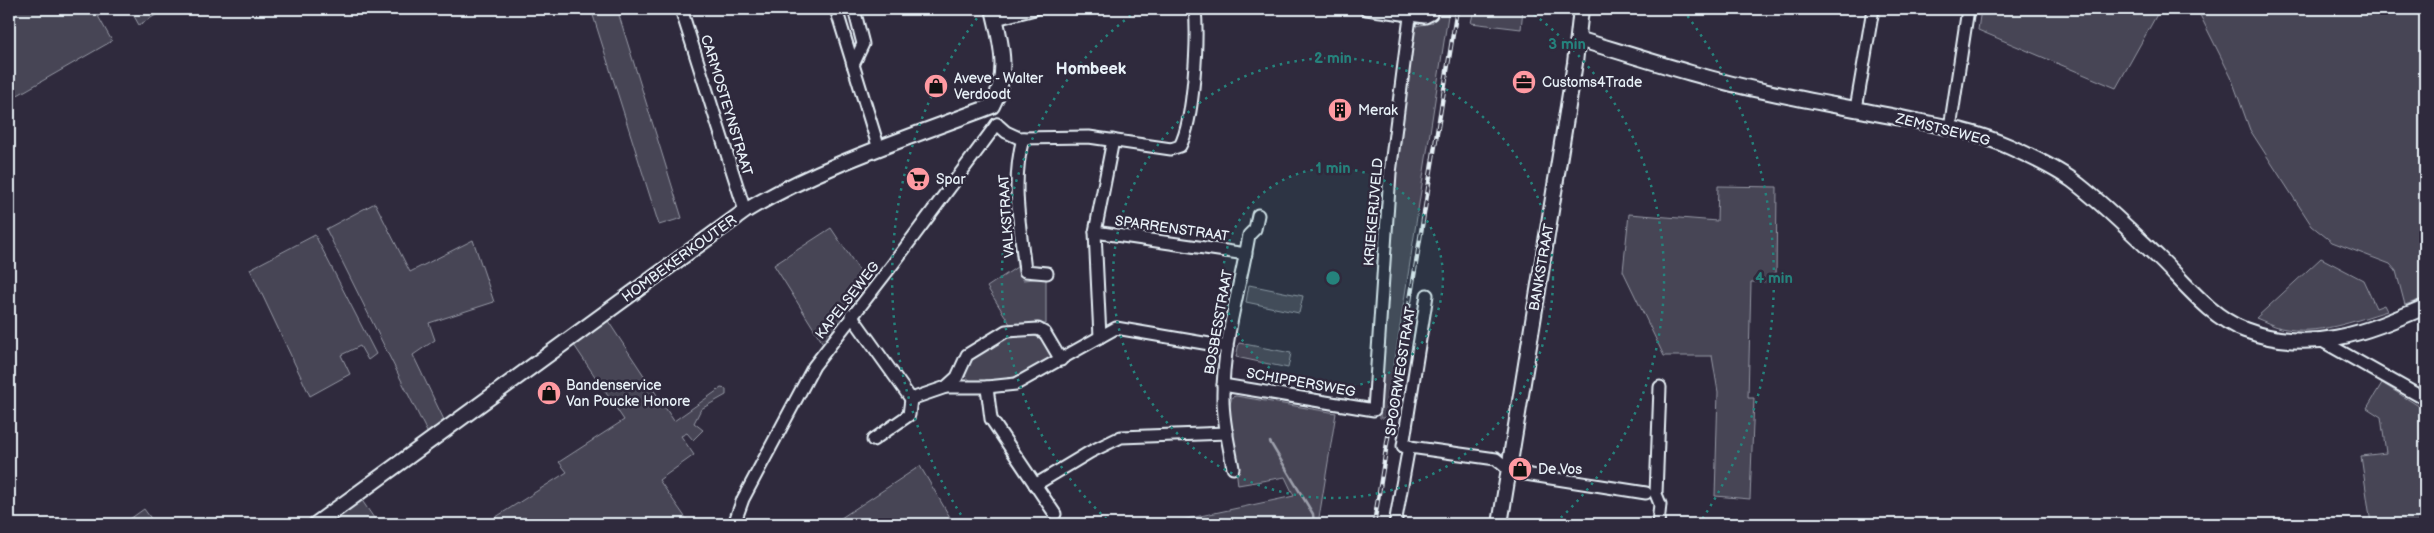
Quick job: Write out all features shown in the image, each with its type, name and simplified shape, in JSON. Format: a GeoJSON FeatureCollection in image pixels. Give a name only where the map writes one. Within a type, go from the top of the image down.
{"type":"FeatureCollection","features":[{"type":"Feature","properties":{"kind":"street","name":"CARMOSTEYNSTRAAT"},"geometry":{"type":"LineString","coordinates":[[681,9],[745,211]]}},
{"type":"Feature","properties":{"kind":"street"},"geometry":{"type":"LineString","coordinates":[[836,9],[879,149]]}},
{"type":"Feature","properties":{"kind":"street"},"geometry":{"type":"LineString","coordinates":[[853,65],[863,44],[854,9]]}},
{"type":"Feature","properties":{"kind":"street"},"geometry":{"type":"LineString","coordinates":[[1035,9],[994,14],[1004,70],[1000,91],[992,106],[997,124],[1006,132],[1023,138],[1089,137],[1171,149],[1180,146],[1188,121],[1192,92],[1195,9]]}},
{"type":"Feature","properties":{"kind":"street"},"geometry":{"type":"LineString","coordinates":[[1366,9],[1411,12],[1424,17],[1431,14],[1432,9]]}},
{"type":"Feature","properties":{"kind":"street","name":"BANKSTRAAT"},"geometry":{"type":"LineString","coordinates":[[1500,524],[1578,39],[1581,9]]}},
{"type":"Feature","properties":{"kind":"street"},"geometry":{"type":"LineString","coordinates":[[1856,108],[1874,9]]}},
{"type":"Feature","properties":{"kind":"street"},"geometry":{"type":"LineString","coordinates":[[1950,128],[1968,9]]}},
{"type":"Feature","properties":{"kind":"street","name":"KRIEKERIJVELD"},"geometry":{"type":"LineString","coordinates":[[1374,410],[1390,173],[1411,12]]}},
{"type":"Feature","properties":{"kind":"street","name":"ZEMSTSEWEG"},"geometry":{"type":"LineString","coordinates":[[1578,39],[1668,66],[1766,92],[1856,108],[1950,128],[2008,146],[2070,179],[2115,217],[2205,305],[2245,330],[2274,338],[2322,342],[2384,324],[2425,308]]}},
{"type":"Feature","properties":{"kind":"street","name":"HOMBEKERKOUTER"},"geometry":{"type":"LineString","coordinates":[[316,524],[745,211],[775,193],[828,167],[992,106]]}},
{"type":"Feature","properties":{"kind":"street","name":"KAPELSEWEG"},"geometry":{"type":"LineString","coordinates":[[734,524],[743,499],[801,387],[851,315],[893,264],[997,124]]}},
{"type":"Feature","properties":{"kind":"street","name":"VALKSTRAAT"},"geometry":{"type":"LineString","coordinates":[[1023,138],[1015,184],[1025,271],[1047,273]]}},
{"type":"Feature","properties":{"kind":"street"},"geometry":{"type":"LineString","coordinates":[[1100,337],[1095,232],[1113,140]]}},
{"type":"Feature","properties":{"kind":"street","name":"BOSBESSTRAAT"},"geometry":{"type":"LineString","coordinates":[[1233,468],[1227,433],[1223,385],[1227,347],[1249,235],[1255,229],[1258,215]]}},
{"type":"Feature","properties":{"kind":"street","name":"SPARRENSTRAAT"},"geometry":{"type":"LineString","coordinates":[[1095,232],[1246,254]]}},
{"type":"Feature","properties":{"kind":"street","name":"SPOORWEGSTRAAT"},"geometry":{"type":"LineString","coordinates":[[1427,295],[1403,446],[1496,459],[1508,470],[1518,473],[1646,493]]}},
{"type":"Feature","properties":{"kind":"street"},"geometry":{"type":"LineString","coordinates":[[851,315],[911,398],[909,415],[873,440]]}},
{"type":"Feature","properties":{"kind":"street"},"geometry":{"type":"LineString","coordinates":[[911,398],[946,387],[986,387],[1016,384],[1116,328],[1227,347]]}},
{"type":"Feature","properties":{"kind":"street"},"geometry":{"type":"LineString","coordinates":[[946,387],[956,377],[967,356],[1006,331],[1038,329],[1045,333],[1061,360]]}},
{"type":"Feature","properties":{"kind":"street"},"geometry":{"type":"LineString","coordinates":[[2322,342],[2425,399]]}},
{"type":"Feature","properties":{"kind":"street","name":"SCHIPPERSWEG"},"geometry":{"type":"LineString","coordinates":[[1223,385],[1374,410]]}},
{"type":"Feature","properties":{"kind":"street"},"geometry":{"type":"LineString","coordinates":[[986,387],[990,419],[1055,514]]}},
{"type":"Feature","properties":{"kind":"street"},"geometry":{"type":"LineString","coordinates":[[1658,524],[1660,504],[1656,494],[1660,387]]}},
{"type":"Feature","properties":{"kind":"street"},"geometry":{"type":"LineString","coordinates":[[1035,485],[1090,452],[1121,438],[1227,433]]}},
{"type":"Feature","properties":{"kind":"street","name":"SPOORWEGSTRAAT"},"geometry":{"type":"LineString","coordinates":[[1395,524],[1408,446]]}},
{"type":"Feature","properties":{"kind":"shaded area"},"geometry":{"type":"Polygon","coordinates":[[[9,9],[94,9],[112,41],[9,100],[9,9]]]}},
{"type":"Feature","properties":{"kind":"shaded area"},"geometry":{"type":"Polygon","coordinates":[[[130,9],[166,9],[139,25],[130,9]]]}},
{"type":"Feature","properties":{"kind":"shaded area"},"geometry":{"type":"Polygon","coordinates":[[[591,9],[617,9],[682,218],[659,225],[591,9]]]}},
{"type":"Feature","properties":{"kind":"shaded area"},"geometry":{"type":"Polygon","coordinates":[[[1444,9],[1449,9],[1386,418],[1380,418],[1388,243],[1397,153],[1415,26],[1432,23],[1437,13],[1443,13],[1444,9]]]}},
{"type":"Feature","properties":{"kind":"shaded area"},"geometry":{"type":"Polygon","coordinates":[[[1474,9],[1523,9],[1521,29],[1471,23],[1474,9]]]}},
{"type":"Feature","properties":{"kind":"shaded area"},"geometry":{"type":"Polygon","coordinates":[[[1981,9],[2160,9],[2116,88],[1978,30],[1981,9]]]}},
{"type":"Feature","properties":{"kind":"shaded area"},"geometry":{"type":"Polygon","coordinates":[[[2197,9],[2425,9],[2425,298],[2405,305],[2396,271],[2390,264],[2332,242],[2312,226],[2250,130],[2231,77],[2197,9]]]}},
{"type":"Feature","properties":{"kind":"shaded area"},"geometry":{"type":"Polygon","coordinates":[[[1718,186],[1777,187],[1776,282],[1751,282],[1748,398],[1754,398],[1750,499],[1715,496],[1718,392],[1712,356],[1664,356],[1623,271],[1629,214],[1717,221],[1718,186]]]}},
{"type":"Feature","properties":{"kind":"shaded area"},"geometry":{"type":"Polygon","coordinates":[[[375,203],[410,272],[473,240],[494,302],[429,323],[435,340],[413,355],[445,422],[428,434],[326,229],[375,203]]]}},
{"type":"Feature","properties":{"kind":"shaded area"},"geometry":{"type":"Polygon","coordinates":[[[831,228],[861,273],[857,277],[865,290],[824,345],[774,265],[831,228]]]}},
{"type":"Feature","properties":{"kind":"shaded area"},"geometry":{"type":"Polygon","coordinates":[[[315,235],[376,354],[368,360],[360,346],[341,355],[350,374],[310,396],[250,269],[315,235]]]}},
{"type":"Feature","properties":{"kind":"shaded area"},"geometry":{"type":"Polygon","coordinates":[[[1019,247],[1023,280],[1046,278],[1046,324],[1010,324],[987,287],[1017,267],[1015,248],[1019,247]]]}},
{"type":"Feature","properties":{"kind":"shaded area"},"geometry":{"type":"Polygon","coordinates":[[[2321,258],[2363,280],[2376,308],[2384,305],[2387,311],[2348,323],[2308,330],[2281,328],[2256,318],[2321,258]]]}},
{"type":"Feature","properties":{"kind":"shaded area"},"geometry":{"type":"Polygon","coordinates":[[[1249,285],[1303,296],[1299,313],[1246,302],[1249,285]]]}},
{"type":"Feature","properties":{"kind":"shaded area"},"geometry":{"type":"Polygon","coordinates":[[[608,321],[674,421],[721,388],[726,389],[726,395],[701,409],[694,423],[703,430],[693,440],[687,433],[681,436],[694,455],[659,480],[690,524],[485,524],[567,472],[559,462],[624,420],[574,345],[608,321]]]}},
{"type":"Feature","properties":{"kind":"shaded area"},"geometry":{"type":"Polygon","coordinates":[[[1018,332],[1030,334],[1043,341],[1053,354],[1051,360],[1021,375],[1004,379],[971,381],[965,376],[964,370],[969,358],[1006,334],[1018,332]]]}},
{"type":"Feature","properties":{"kind":"shaded area"},"geometry":{"type":"Polygon","coordinates":[[[1239,343],[1291,353],[1288,368],[1236,357],[1239,343]]]}},
{"type":"Feature","properties":{"kind":"shaded area"},"geometry":{"type":"Polygon","coordinates":[[[2382,383],[2425,410],[2425,524],[2371,524],[2361,456],[2386,453],[2381,417],[2367,408],[2382,383]]]}},
{"type":"Feature","properties":{"kind":"shaded area"},"geometry":{"type":"Polygon","coordinates":[[[1236,396],[1336,413],[1318,524],[1163,524],[1294,496],[1285,477],[1238,485],[1229,408],[1232,397],[1236,396]]]}},
{"type":"Feature","properties":{"kind":"shaded area"},"geometry":{"type":"Polygon","coordinates":[[[920,466],[954,524],[832,524],[920,466]]]}},
{"type":"Feature","properties":{"kind":"shaded area"},"geometry":{"type":"Polygon","coordinates":[[[361,499],[378,524],[329,523],[361,499]]]}},
{"type":"Feature","properties":{"kind":"shaded area"},"geometry":{"type":"Polygon","coordinates":[[[144,509],[155,524],[123,524],[144,509]]]}},
{"type":"Feature","properties":{"kind":"waterway"},"geometry":{"type":"LineString","coordinates":[[1270,442],[1313,514],[1314,524]]}},
{"type":"Feature","properties":{"kind":"railway"},"geometry":{"type":"LineString","coordinates":[[1374,524],[1457,9]]}},
{"type":"Feature","properties":{"kind":"place","name":"Customs4Trade"},"geometry":{"type":"Point","coordinates":[1524,82]}},
{"type":"Feature","properties":{"kind":"place","name":"Aveve - Walter Verdoodt"},"geometry":{"type":"Point","coordinates":[936,86]}},
{"type":"Feature","properties":{"kind":"place","name":"Merak"},"geometry":{"type":"Point","coordinates":[1340,110]}},
{"type":"Feature","properties":{"kind":"place","name":"Spar"},"geometry":{"type":"Point","coordinates":[918,179]}},
{"type":"Feature","properties":{"kind":"place","name":"Bandenservice Van Poucke Honore"},"geometry":{"type":"Point","coordinates":[549,393]}},
{"type":"Feature","properties":{"kind":"place","name":"De Vos"},"geometry":{"type":"Point","coordinates":[1520,469]}},
{"type":"Feature","properties":{"kind":"district","name":"Hombeek"},"geometry":{"type":"Point","coordinates":[1091,68]}}]}
